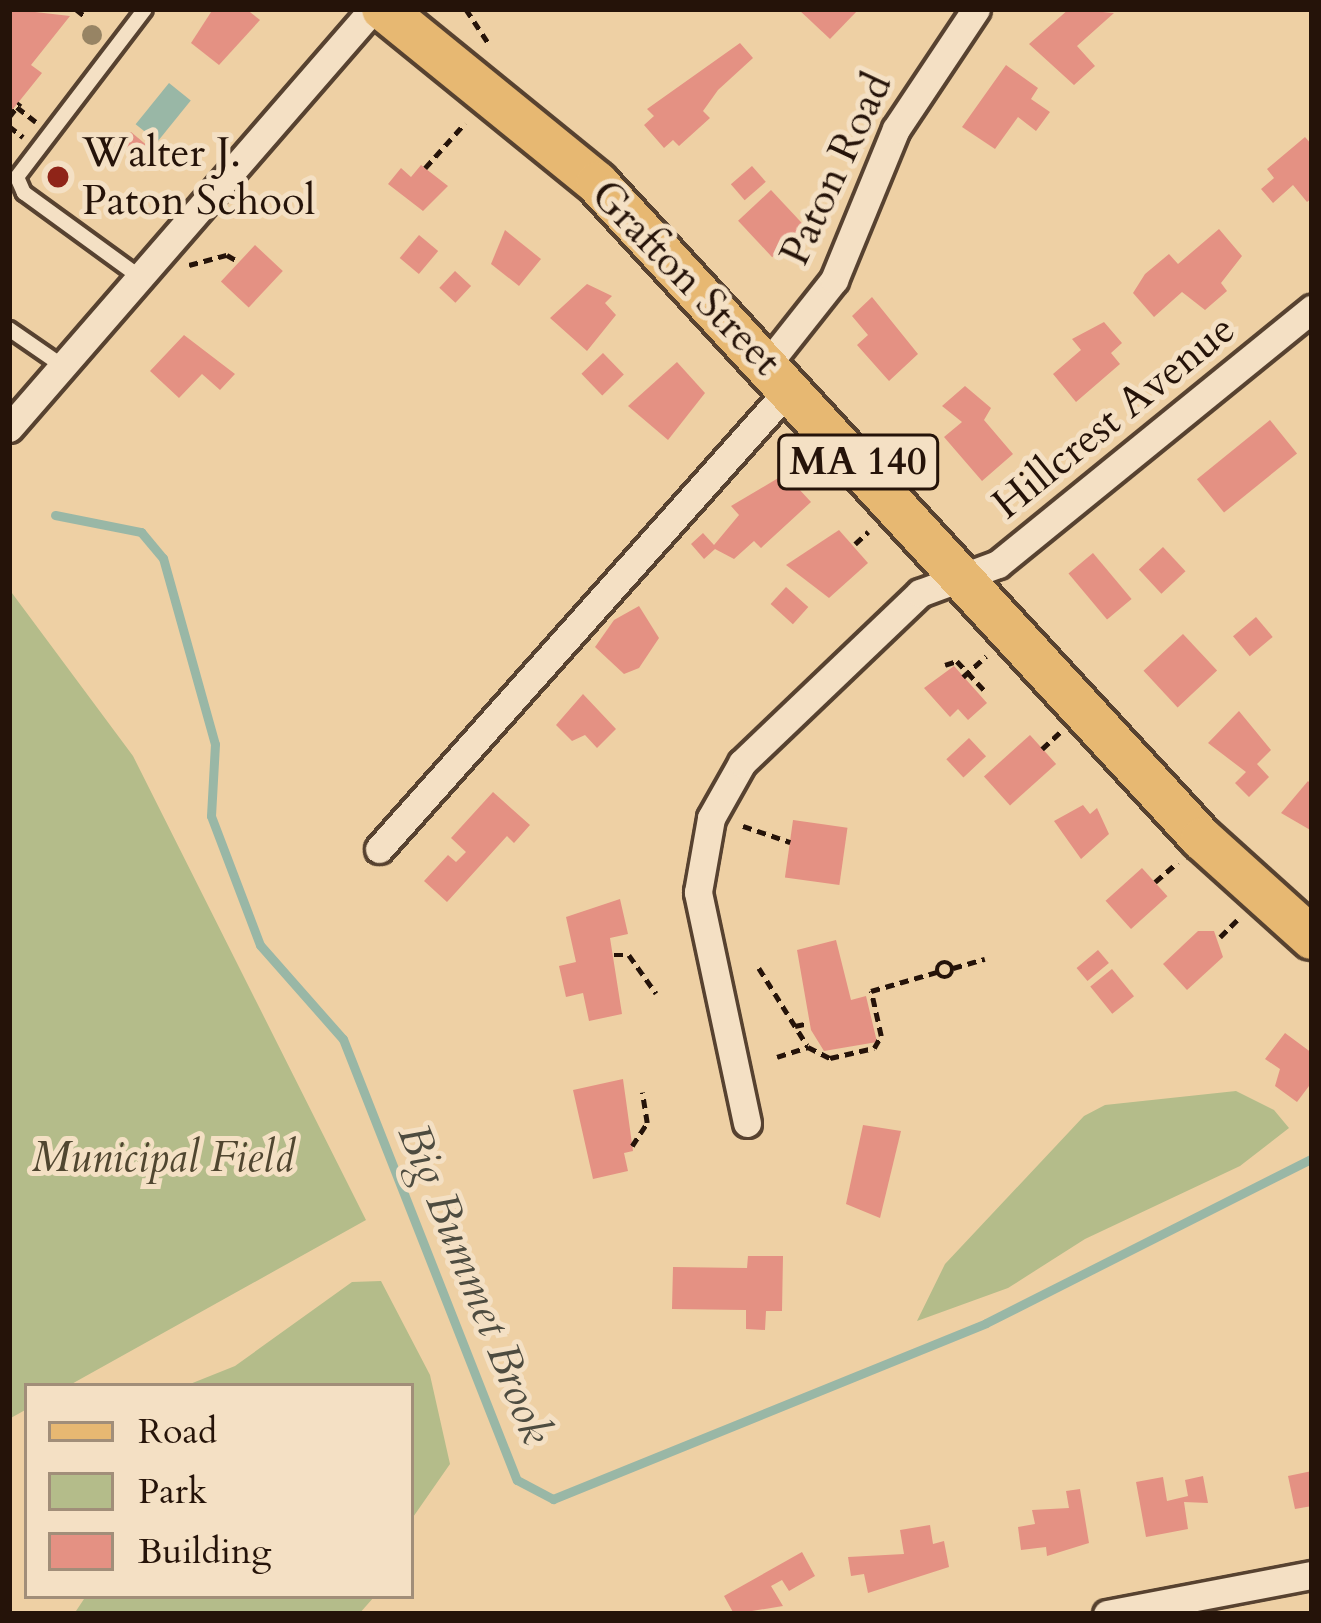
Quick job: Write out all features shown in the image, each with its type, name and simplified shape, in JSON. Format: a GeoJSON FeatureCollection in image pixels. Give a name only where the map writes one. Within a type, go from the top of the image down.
{"type":"FeatureCollection","features":[{"type":"Feature","properties":{"kind":"main road","name":"Grafton Street"},"geometry":{"type":"LineString","coordinates":[[382,9],[597,184],[780,374],[962,580],[1202,839],[1312,938]]}},
{"type":"Feature","properties":{"kind":"street"},"geometry":{"type":"LineString","coordinates":[[9,428],[137,275],[373,9]]}},
{"type":"Feature","properties":{"kind":"street","name":"Paton Road"},"geometry":{"type":"LineString","coordinates":[[379,849],[780,374],[834,280],[896,129],[976,9]]}},
{"type":"Feature","properties":{"kind":"street","name":"Hillcrest Avenue"},"geometry":{"type":"LineString","coordinates":[[747,1124],[699,913],[698,869],[711,818],[742,763],[778,722],[920,592],[998,564],[1312,309]]}},
{"type":"Feature","properties":{"kind":"street"},"geometry":{"type":"LineString","coordinates":[[1107,1614],[1312,1575]]}},
{"type":"Feature","properties":{"kind":"lane"},"geometry":{"type":"LineString","coordinates":[[137,275],[17,194],[17,177],[146,9]]}},
{"type":"Feature","properties":{"kind":"lane"},"geometry":{"type":"LineString","coordinates":[[9,329],[61,365]]}},
{"type":"Feature","properties":{"kind":"path"},"geometry":{"type":"LineString","coordinates":[[76,9],[87,18]]}},
{"type":"Feature","properties":{"kind":"path"},"geometry":{"type":"LineString","coordinates":[[466,9],[489,44]]}},
{"type":"Feature","properties":{"kind":"path"},"geometry":{"type":"LineString","coordinates":[[9,117],[20,103]]}},
{"type":"Feature","properties":{"kind":"path"},"geometry":{"type":"LineString","coordinates":[[425,168],[472,115]]}},
{"type":"Feature","properties":{"kind":"path"},"geometry":{"type":"LineString","coordinates":[[178,270],[220,256],[236,260]]}},
{"type":"Feature","properties":{"kind":"path"},"geometry":{"type":"LineString","coordinates":[[855,544],[876,524]]}},
{"type":"Feature","properties":{"kind":"path"},"geometry":{"type":"LineString","coordinates":[[966,675],[990,652]]}},
{"type":"Feature","properties":{"kind":"path"},"geometry":{"type":"LineString","coordinates":[[945,665],[957,662],[986,692]]}},
{"type":"Feature","properties":{"kind":"path"},"geometry":{"type":"LineString","coordinates":[[1042,749],[1061,731]]}},
{"type":"Feature","properties":{"kind":"path"},"geometry":{"type":"LineString","coordinates":[[743,826],[790,842]]}},
{"type":"Feature","properties":{"kind":"path"},"geometry":{"type":"LineString","coordinates":[[1155,882],[1183,858]]}},
{"type":"Feature","properties":{"kind":"path"},"geometry":{"type":"LineString","coordinates":[[1220,937],[1244,914]]}},
{"type":"Feature","properties":{"kind":"path"},"geometry":{"type":"LineString","coordinates":[[614,955],[629,956],[656,993]]}},
{"type":"Feature","properties":{"kind":"path"},"geometry":{"type":"LineString","coordinates":[[952,968],[985,958]]}},
{"type":"Feature","properties":{"kind":"path"},"geometry":{"type":"LineString","coordinates":[[759,968],[808,1047],[830,1058],[874,1048],[881,1036],[872,991],[937,972],[943,962],[952,968]]}},
{"type":"Feature","properties":{"kind":"path"},"geometry":{"type":"LineString","coordinates":[[937,972],[948,978],[952,968]]}},
{"type":"Feature","properties":{"kind":"path"},"geometry":{"type":"LineString","coordinates":[[795,1026],[809,1023]]}},
{"type":"Feature","properties":{"kind":"path"},"geometry":{"type":"LineString","coordinates":[[777,1057],[808,1047]]}},
{"type":"Feature","properties":{"kind":"path"},"geometry":{"type":"LineString","coordinates":[[632,1146],[646,1123],[642,1093]]}},
{"type":"Feature","properties":{"kind":"green space","name":"Municipal Field"},"geometry":{"type":"Polygon","coordinates":[[[9,589],[133,756],[366,1220],[73,1383],[24,1383],[24,1411],[9,1419],[9,589]]]}},
{"type":"Feature","properties":{"kind":"green space"},"geometry":{"type":"Polygon","coordinates":[[[1236,1091],[1274,1110],[1289,1128],[1240,1166],[1085,1239],[1008,1288],[917,1321],[945,1264],[1084,1116],[1105,1105],[1236,1091]]]}},
{"type":"Feature","properties":{"kind":"green space"},"geometry":{"type":"Polygon","coordinates":[[[381,1281],[430,1375],[450,1464],[414,1516],[414,1383],[192,1383],[235,1366],[352,1282],[381,1281]]]}},
{"type":"Feature","properties":{"kind":"green space"},"geometry":{"type":"Polygon","coordinates":[[[84,1599],[372,1599],[359,1614],[74,1614],[84,1599]]]}},
{"type":"Feature","properties":{"kind":"shaded area"},"geometry":{"type":"Polygon","coordinates":[[[169,83],[191,101],[157,142],[136,124],[169,83]]]}},
{"type":"Feature","properties":{"kind":"building"},"geometry":{"type":"Polygon","coordinates":[[[9,9],[70,16],[31,65],[42,73],[9,114],[9,9]]]}},
{"type":"Feature","properties":{"kind":"building"},"geometry":{"type":"Polygon","coordinates":[[[213,9],[246,9],[260,20],[219,65],[191,43],[213,9]]]}},
{"type":"Feature","properties":{"kind":"building"},"geometry":{"type":"Polygon","coordinates":[[[798,9],[859,9],[830,39],[798,9]]]}},
{"type":"Feature","properties":{"kind":"building"},"geometry":{"type":"Polygon","coordinates":[[[1069,9],[1114,13],[1077,46],[1095,66],[1074,85],[1029,44],[1069,9]]]}},
{"type":"Feature","properties":{"kind":"building"},"geometry":{"type":"Polygon","coordinates":[[[740,43],[753,58],[718,90],[703,111],[710,118],[679,146],[673,140],[664,148],[644,125],[654,116],[647,109],[740,43]]]}},
{"type":"Feature","properties":{"kind":"building"},"geometry":{"type":"Polygon","coordinates":[[[1006,65],[1038,88],[1031,99],[1050,112],[1036,131],[1018,117],[995,149],[962,127],[1006,65]]]}},
{"type":"Feature","properties":{"kind":"building"},"geometry":{"type":"Polygon","coordinates":[[[131,132],[154,151],[143,164],[120,145],[131,132]]]}},
{"type":"Feature","properties":{"kind":"building"},"geometry":{"type":"Polygon","coordinates":[[[1305,137],[1312,145],[1312,198],[1307,202],[1293,185],[1273,203],[1261,189],[1274,178],[1267,169],[1305,137]]]}},
{"type":"Feature","properties":{"kind":"building"},"geometry":{"type":"Polygon","coordinates":[[[421,165],[448,186],[423,211],[388,184],[401,168],[411,177],[421,165]]]}},
{"type":"Feature","properties":{"kind":"building"},"geometry":{"type":"Polygon","coordinates":[[[752,166],[766,182],[745,200],[731,184],[752,166]]]}},
{"type":"Feature","properties":{"kind":"building"},"geometry":{"type":"Polygon","coordinates":[[[771,190],[805,227],[772,257],[738,221],[771,190]]]}},
{"type":"Feature","properties":{"kind":"building"},"geometry":{"type":"Polygon","coordinates":[[[1219,229],[1242,256],[1221,283],[1227,291],[1205,310],[1182,292],[1154,317],[1133,293],[1145,274],[1169,254],[1178,264],[1219,229]]]}},
{"type":"Feature","properties":{"kind":"building"},"geometry":{"type":"Polygon","coordinates":[[[505,230],[541,259],[519,286],[491,264],[505,230]]]}},
{"type":"Feature","properties":{"kind":"building"},"geometry":{"type":"Polygon","coordinates":[[[419,235],[438,251],[419,274],[400,258],[419,235]]]}},
{"type":"Feature","properties":{"kind":"building"},"geometry":{"type":"Polygon","coordinates":[[[255,245],[283,271],[249,307],[221,282],[255,245]]]}},
{"type":"Feature","properties":{"kind":"building"},"geometry":{"type":"Polygon","coordinates":[[[455,271],[471,286],[455,303],[439,288],[455,271]]]}},
{"type":"Feature","properties":{"kind":"building"},"geometry":{"type":"Polygon","coordinates":[[[587,284],[612,296],[605,303],[616,315],[587,351],[550,318],[587,284]]]}},
{"type":"Feature","properties":{"kind":"building"},"geometry":{"type":"Polygon","coordinates":[[[872,297],[918,354],[889,381],[857,345],[868,335],[852,316],[872,297]]]}},
{"type":"Feature","properties":{"kind":"building"},"geometry":{"type":"Polygon","coordinates":[[[1104,322],[1122,343],[1111,353],[1120,364],[1076,402],[1053,374],[1081,350],[1072,339],[1104,322]]]}},
{"type":"Feature","properties":{"kind":"building"},"geometry":{"type":"Polygon","coordinates":[[[184,335],[235,374],[220,390],[202,374],[179,398],[150,371],[184,335]]]}},
{"type":"Feature","properties":{"kind":"building"},"geometry":{"type":"Polygon","coordinates":[[[603,353],[624,375],[602,395],[581,374],[603,353]]]}},
{"type":"Feature","properties":{"kind":"building"},"geometry":{"type":"Polygon","coordinates":[[[677,362],[705,393],[668,440],[628,406],[677,362]]]}},
{"type":"Feature","properties":{"kind":"building"},"geometry":{"type":"Polygon","coordinates":[[[965,386],[991,408],[984,420],[1013,454],[982,481],[944,437],[962,422],[942,406],[965,386]]]}},
{"type":"Feature","properties":{"kind":"building"},"geometry":{"type":"Polygon","coordinates":[[[1270,420],[1297,453],[1224,513],[1197,479],[1270,420]]]}},
{"type":"Feature","properties":{"kind":"building"},"geometry":{"type":"Polygon","coordinates":[[[785,474],[811,502],[761,548],[754,541],[734,559],[715,549],[704,559],[691,544],[703,533],[714,545],[739,515],[731,506],[785,474]]]}},
{"type":"Feature","properties":{"kind":"building"},"geometry":{"type":"Polygon","coordinates":[[[839,530],[868,563],[829,598],[786,565],[839,530]]]}},
{"type":"Feature","properties":{"kind":"building"},"geometry":{"type":"Polygon","coordinates":[[[1163,547],[1186,571],[1161,594],[1139,570],[1163,547]]]}},
{"type":"Feature","properties":{"kind":"building"},"geometry":{"type":"Polygon","coordinates":[[[1093,553],[1132,599],[1107,620],[1068,574],[1093,553]]]}},
{"type":"Feature","properties":{"kind":"building"},"geometry":{"type":"Polygon","coordinates":[[[786,587],[808,607],[793,624],[771,604],[786,587]]]}},
{"type":"Feature","properties":{"kind":"building"},"geometry":{"type":"Polygon","coordinates":[[[639,606],[659,638],[639,668],[624,674],[595,647],[614,620],[639,606]]]}},
{"type":"Feature","properties":{"kind":"building"},"geometry":{"type":"Polygon","coordinates":[[[1256,617],[1273,637],[1250,656],[1233,636],[1256,617]]]}},
{"type":"Feature","properties":{"kind":"building"},"geometry":{"type":"Polygon","coordinates":[[[1183,634],[1217,671],[1178,707],[1144,671],[1183,634]]]}},
{"type":"Feature","properties":{"kind":"building"},"geometry":{"type":"Polygon","coordinates":[[[954,666],[987,703],[968,720],[958,709],[950,717],[924,688],[954,666]]]}},
{"type":"Feature","properties":{"kind":"building"},"geometry":{"type":"Polygon","coordinates":[[[583,694],[616,729],[597,748],[585,735],[572,741],[556,725],[583,694]]]}},
{"type":"Feature","properties":{"kind":"building"},"geometry":{"type":"Polygon","coordinates":[[[1239,711],[1271,750],[1257,764],[1269,777],[1249,797],[1235,783],[1246,772],[1208,743],[1239,711]]]}},
{"type":"Feature","properties":{"kind":"building"},"geometry":{"type":"Polygon","coordinates":[[[1030,735],[1056,764],[1010,805],[984,776],[1030,735]]]}},
{"type":"Feature","properties":{"kind":"building"},"geometry":{"type":"Polygon","coordinates":[[[969,738],[986,756],[963,777],[946,759],[969,738]]]}},
{"type":"Feature","properties":{"kind":"building"},"geometry":{"type":"Polygon","coordinates":[[[1308,781],[1312,785],[1312,831],[1281,813],[1308,781]]]}},
{"type":"Feature","properties":{"kind":"building"},"geometry":{"type":"Polygon","coordinates":[[[493,792],[530,825],[514,843],[507,836],[447,902],[424,881],[448,855],[456,862],[466,852],[451,838],[493,792]]]}},
{"type":"Feature","properties":{"kind":"building"},"geometry":{"type":"Polygon","coordinates":[[[1083,805],[1090,814],[1097,808],[1109,834],[1081,859],[1054,821],[1083,805]]]}},
{"type":"Feature","properties":{"kind":"building"},"geometry":{"type":"Polygon","coordinates":[[[793,820],[847,828],[839,885],[785,877],[793,820]]]}},
{"type":"Feature","properties":{"kind":"building"},"geometry":{"type":"Polygon","coordinates":[[[1142,868],[1167,896],[1131,929],[1106,901],[1142,868]]]}},
{"type":"Feature","properties":{"kind":"building"},"geometry":{"type":"Polygon","coordinates":[[[620,899],[628,934],[610,938],[622,1014],[589,1021],[583,993],[566,997],[559,966],[576,962],[566,917],[620,899]]]}},
{"type":"Feature","properties":{"kind":"building"},"geometry":{"type":"Polygon","coordinates":[[[1198,931],[1214,931],[1223,957],[1187,990],[1163,964],[1198,931]]]}},
{"type":"Feature","properties":{"kind":"building"},"geometry":{"type":"Polygon","coordinates":[[[836,940],[851,1000],[866,996],[877,1042],[824,1051],[811,1030],[797,950],[836,940]]]}},
{"type":"Feature","properties":{"kind":"building"},"geometry":{"type":"Polygon","coordinates":[[[1098,950],[1109,963],[1087,981],[1077,968],[1098,950]]]}},
{"type":"Feature","properties":{"kind":"building"},"geometry":{"type":"Polygon","coordinates":[[[1112,969],[1134,996],[1112,1014],[1090,987],[1112,969]]]}},
{"type":"Feature","properties":{"kind":"building"},"geometry":{"type":"Polygon","coordinates":[[[1285,1033],[1312,1053],[1312,1082],[1297,1102],[1275,1086],[1280,1069],[1265,1059],[1285,1033]]]}},
{"type":"Feature","properties":{"kind":"building"},"geometry":{"type":"Polygon","coordinates":[[[623,1079],[633,1151],[624,1153],[628,1171],[593,1179],[573,1090],[623,1079]]]}},
{"type":"Feature","properties":{"kind":"building"},"geometry":{"type":"Polygon","coordinates":[[[863,1125],[901,1131],[880,1218],[846,1204],[863,1125]]]}},
{"type":"Feature","properties":{"kind":"building"},"geometry":{"type":"Polygon","coordinates":[[[748,1256],[783,1256],[782,1311],[766,1311],[765,1330],[746,1329],[746,1310],[672,1309],[673,1267],[747,1268],[748,1256]]]}},
{"type":"Feature","properties":{"kind":"building"},"geometry":{"type":"Polygon","coordinates":[[[1312,1471],[1312,1506],[1295,1509],[1288,1476],[1312,1471]]]}},
{"type":"Feature","properties":{"kind":"building"},"geometry":{"type":"Polygon","coordinates":[[[1203,1476],[1208,1503],[1184,1502],[1188,1529],[1146,1537],[1136,1482],[1163,1477],[1167,1501],[1188,1496],[1185,1480],[1203,1476]]]}},
{"type":"Feature","properties":{"kind":"building"},"geometry":{"type":"Polygon","coordinates":[[[1080,1489],[1089,1543],[1047,1556],[1046,1547],[1021,1550],[1018,1527],[1035,1524],[1032,1510],[1069,1508],[1066,1491],[1080,1489]]]}},
{"type":"Feature","properties":{"kind":"building"},"geometry":{"type":"Polygon","coordinates":[[[930,1525],[933,1544],[944,1541],[949,1567],[868,1593],[864,1574],[851,1576],[848,1557],[904,1554],[900,1530],[930,1525]]]}},
{"type":"Feature","properties":{"kind":"building"},"geometry":{"type":"Polygon","coordinates":[[[802,1552],[815,1576],[789,1591],[782,1580],[771,1586],[783,1606],[734,1614],[724,1596],[802,1552]]]}},
{"type":"Feature","properties":{"kind":"waterway","name":"Big Bummet Brook"},"geometry":{"type":"LineString","coordinates":[[55,515],[141,532],[163,558],[215,744],[211,816],[260,945],[343,1039],[517,1480],[553,1499],[986,1323],[1312,1158]]}},
{"type":"Feature","properties":{"kind":"place","name":"Walter J. Paton School"},"geometry":{"type":"Point","coordinates":[58,177]}}]}
